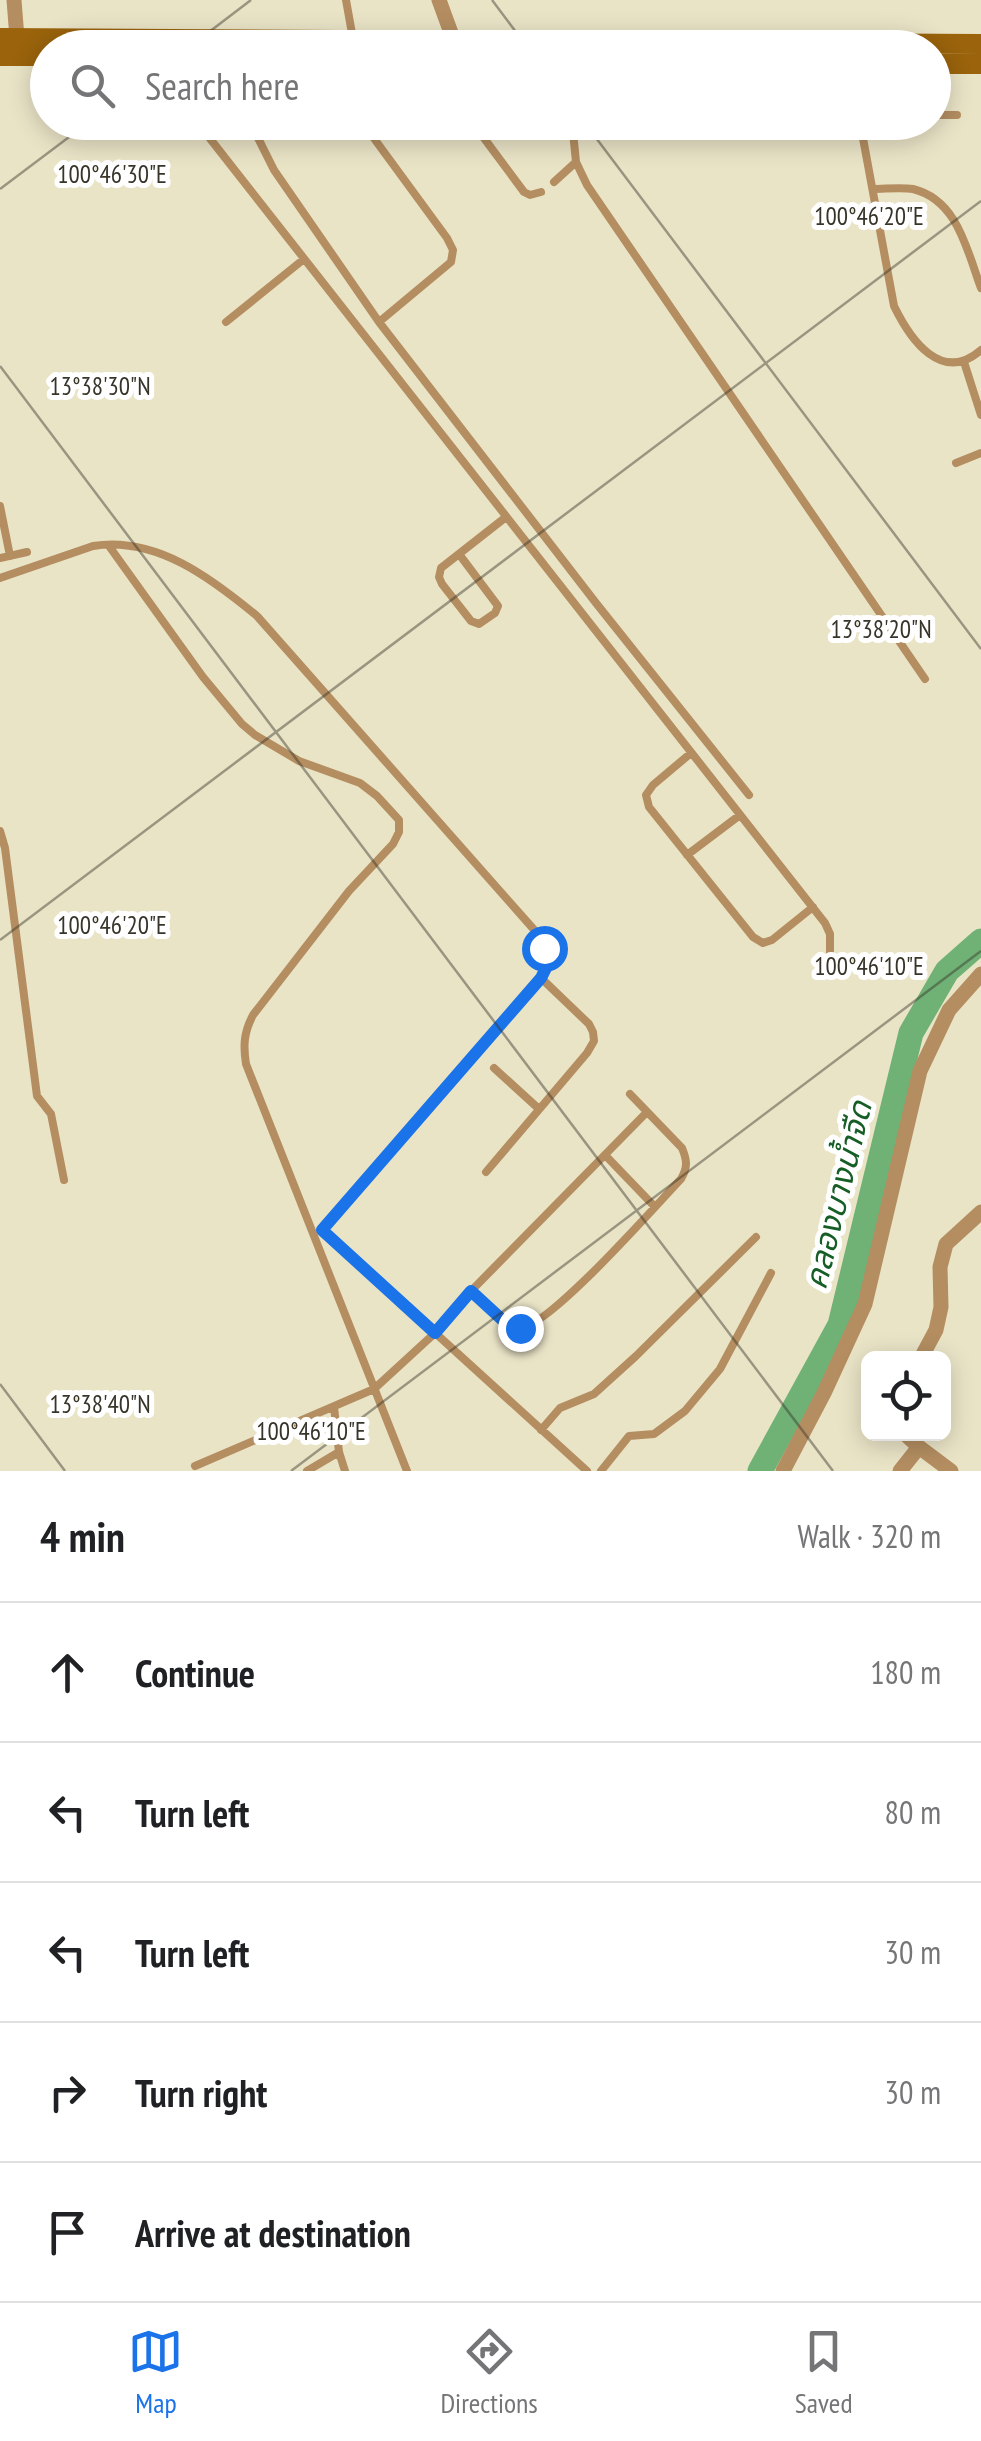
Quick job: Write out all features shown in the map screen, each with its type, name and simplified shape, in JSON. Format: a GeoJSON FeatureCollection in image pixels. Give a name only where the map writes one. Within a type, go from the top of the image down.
{"type":"FeatureCollection","features":[{"type":"Feature","properties":{"kind":"main road"},"geometry":{"type":"LineString","coordinates":[[0,56],[30,56]]}},
{"type":"Feature","properties":{"kind":"main road"},"geometry":{"type":"LineString","coordinates":[[951,60],[980,61]]}},
{"type":"Feature","properties":{"kind":"main road"},"geometry":{"type":"LineString","coordinates":[[951,63],[980,61]]}},
{"type":"Feature","properties":{"kind":"street"},"geometry":{"type":"LineString","coordinates":[[8,38],[14,0]]}},
{"type":"Feature","properties":{"kind":"street"},"geometry":{"type":"LineString","coordinates":[[439,0],[450,30]]}},
{"type":"Feature","properties":{"kind":"street"},"geometry":{"type":"LineString","coordinates":[[783,1471],[864,1304],[920,1071],[948,1010],[981,974]]}},
{"type":"Feature","properties":{"kind":"street"},"geometry":{"type":"LineString","coordinates":[[925,1351],[936,1330],[941,1307],[940,1267],[946,1244],[981,1212]]}},
{"type":"Feature","properties":{"kind":"street"},"geometry":{"type":"LineString","coordinates":[[912,1441],[952,1471]]}},
{"type":"Feature","properties":{"kind":"street"},"geometry":{"type":"LineString","coordinates":[[900,1471],[918,1447]]}},
{"type":"Feature","properties":{"kind":"lane"},"geometry":{"type":"LineString","coordinates":[[346,0],[351,30]]}},
{"type":"Feature","properties":{"kind":"lane"},"geometry":{"type":"LineString","coordinates":[[951,115],[957,115]]}},
{"type":"Feature","properties":{"kind":"lane"},"geometry":{"type":"LineString","coordinates":[[211,140],[825,922],[830,934],[830,963]]}},
{"type":"Feature","properties":{"kind":"lane"},"geometry":{"type":"LineString","coordinates":[[259,140],[274,170],[379,322],[750,795]]}},
{"type":"Feature","properties":{"kind":"lane"},"geometry":{"type":"LineString","coordinates":[[375,140],[453,250],[451,262],[379,322]]}},
{"type":"Feature","properties":{"kind":"lane"},"geometry":{"type":"LineString","coordinates":[[485,140],[524,192],[534,196],[540,192]]}},
{"type":"Feature","properties":{"kind":"lane"},"geometry":{"type":"LineString","coordinates":[[574,140],[576,162],[587,185],[925,679]]}},
{"type":"Feature","properties":{"kind":"lane"},"geometry":{"type":"LineString","coordinates":[[863,140],[894,306],[901,321],[928,354],[946,363],[964,362],[981,350]]}},
{"type":"Feature","properties":{"kind":"lane"},"geometry":{"type":"LineString","coordinates":[[554,182],[576,162]]}},
{"type":"Feature","properties":{"kind":"lane"},"geometry":{"type":"LineString","coordinates":[[873,189],[912,189],[938,201],[956,220],[981,288]]}},
{"type":"Feature","properties":{"kind":"lane"},"geometry":{"type":"LineString","coordinates":[[226,322],[304,259]]}},
{"type":"Feature","properties":{"kind":"lane"},"geometry":{"type":"LineString","coordinates":[[964,362],[981,416]]}},
{"type":"Feature","properties":{"kind":"lane"},"geometry":{"type":"LineString","coordinates":[[956,463],[981,453]]}},
{"type":"Feature","properties":{"kind":"lane"},"geometry":{"type":"LineString","coordinates":[[0,506],[5,557],[27,552]]}},
{"type":"Feature","properties":{"kind":"lane"},"geometry":{"type":"LineString","coordinates":[[458,554],[498,606],[479,624],[471,621],[442,584],[441,568],[458,554],[506,517]]}},
{"type":"Feature","properties":{"kind":"lane"},"geometry":{"type":"LineString","coordinates":[[108,544],[203,677],[242,724],[298,761],[360,783],[399,820],[393,844],[330,914],[253,1015],[245,1030],[243,1046],[246,1064],[406,1471]]}},
{"type":"Feature","properties":{"kind":"lane"},"geometry":{"type":"LineString","coordinates":[[0,578],[108,544],[156,552],[195,570],[228,592],[256,616],[536,933],[544,948],[548,964],[541,978],[322,1230],[312,1232]]}},
{"type":"Feature","properties":{"kind":"lane"},"geometry":{"type":"LineString","coordinates":[[692,753],[653,785],[646,795],[649,807],[762,944],[813,907]]}},
{"type":"Feature","properties":{"kind":"lane"},"geometry":{"type":"LineString","coordinates":[[687,854],[740,815]]}},
{"type":"Feature","properties":{"kind":"lane"},"geometry":{"type":"LineString","coordinates":[[0,831],[36,1096],[51,1114],[64,1180]]}},
{"type":"Feature","properties":{"kind":"lane"},"geometry":{"type":"LineString","coordinates":[[486,1172],[578,1066],[594,1041],[589,1024],[541,978]]}},
{"type":"Feature","properties":{"kind":"lane"},"geometry":{"type":"LineString","coordinates":[[494,1068],[539,1108]]}},
{"type":"Feature","properties":{"kind":"lane"},"geometry":{"type":"LineString","coordinates":[[471,1291],[508,1325],[530,1327],[569,1296],[681,1179],[687,1169],[682,1148],[630,1094]]}},
{"type":"Feature","properties":{"kind":"lane"},"geometry":{"type":"LineString","coordinates":[[195,1466],[374,1389],[435,1333],[471,1291],[647,1112]]}},
{"type":"Feature","properties":{"kind":"lane"},"geometry":{"type":"LineString","coordinates":[[605,1155],[654,1207]]}},
{"type":"Feature","properties":{"kind":"lane"},"geometry":{"type":"LineString","coordinates":[[322,1230],[587,1471]]}},
{"type":"Feature","properties":{"kind":"lane"},"geometry":{"type":"LineString","coordinates":[[541,1430],[560,1408],[594,1394],[622,1369],[756,1238]]}},
{"type":"Feature","properties":{"kind":"lane"},"geometry":{"type":"LineString","coordinates":[[601,1471],[629,1436],[654,1434],[685,1411],[720,1369],[772,1273]]}},
{"type":"Feature","properties":{"kind":"lane"},"geometry":{"type":"LineString","coordinates":[[334,1407],[345,1471]]}},
{"type":"Feature","properties":{"kind":"lane"},"geometry":{"type":"LineString","coordinates":[[306,1471],[339,1452]]}},
{"type":"Feature","properties":{"kind":"waterway","name":"คลองบางน้ำจืด"},"geometry":{"type":"LineString","coordinates":[[760,1471],[840,1325],[911,1033],[947,971],[981,941]]}},
{"type":"Feature","properties":{"kind":"route"},"geometry":{"type":"LineString","coordinates":[[520,1328],[508,1325],[471,1291],[435,1333],[322,1230],[541,978],[548,964],[544,948]]}}]}
